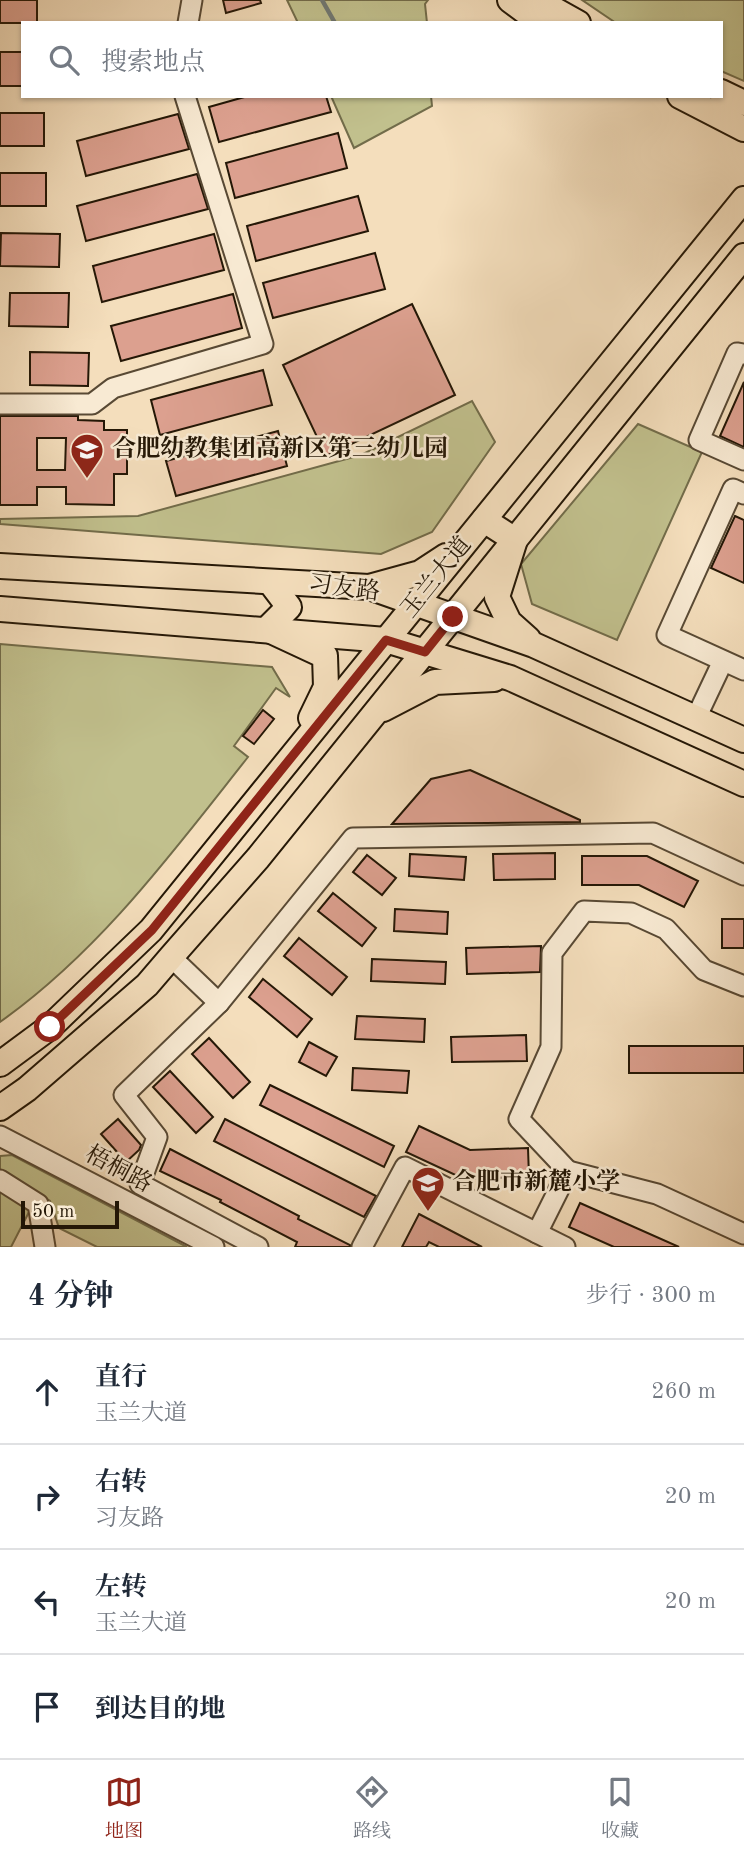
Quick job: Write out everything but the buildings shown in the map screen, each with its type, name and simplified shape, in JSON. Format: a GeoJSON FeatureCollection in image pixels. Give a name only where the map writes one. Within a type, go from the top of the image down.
{"type":"FeatureCollection","features":[{"type":"Feature","properties":{"kind":"main road"},"geometry":{"type":"LineString","coordinates":[[510,0],[538,21]]}},
{"type":"Feature","properties":{"kind":"main road"},"geometry":{"type":"LineString","coordinates":[[537,0],[574,21]]}},
{"type":"Feature","properties":{"kind":"main road"},"geometry":{"type":"LineString","coordinates":[[723,93],[744,103]]}},
{"type":"Feature","properties":{"kind":"main road"},"geometry":{"type":"LineString","coordinates":[[684,98],[744,129]]}},
{"type":"Feature","properties":{"kind":"main road","name":"玉兰大道"},"geometry":{"type":"LineString","coordinates":[[0,1065],[50,1027],[152,930],[744,199]]}},
{"type":"Feature","properties":{"kind":"main road","name":"玉兰大道"},"geometry":{"type":"LineString","coordinates":[[0,1108],[27,1089],[147,985],[172,957],[258,858],[744,256]]}},
{"type":"Feature","properties":{"kind":"main road"},"geometry":{"type":"LineString","coordinates":[[484,520],[515,540],[497,597],[509,622],[534,645]]}},
{"type":"Feature","properties":{"kind":"main road"},"geometry":{"type":"LineString","coordinates":[[369,587],[419,573],[463,545]]}},
{"type":"Feature","properties":{"kind":"main road","name":"习友路"},"geometry":{"type":"LineString","coordinates":[[0,566],[369,587],[534,645],[744,740]]}},
{"type":"Feature","properties":{"kind":"main road"},"geometry":{"type":"LineString","coordinates":[[270,582],[289,607],[267,629],[325,656],[326,687],[295,753]]}},
{"type":"Feature","properties":{"kind":"main road","name":"习友路"},"geometry":{"type":"LineString","coordinates":[[0,609],[386,640],[510,678],[744,784]]}},
{"type":"Feature","properties":{"kind":"main road"},"geometry":{"type":"LineString","coordinates":[[373,715],[435,682],[510,678]]}},
{"type":"Feature","properties":{"kind":"main road"},"geometry":{"type":"LineString","coordinates":[[317,726],[345,749]]}},
{"type":"Feature","properties":{"kind":"street"},"geometry":{"type":"LineString","coordinates":[[188,21],[192,0]]}},
{"type":"Feature","properties":{"kind":"street"},"geometry":{"type":"LineString","coordinates":[[0,404],[92,404],[113,388],[263,344],[186,98]]}},
{"type":"Feature","properties":{"kind":"street"},"geometry":{"type":"LineString","coordinates":[[744,354],[737,353],[699,440],[744,460]]}},
{"type":"Feature","properties":{"kind":"street"},"geometry":{"type":"LineString","coordinates":[[744,494],[733,489],[667,635],[744,670]]}},
{"type":"Feature","properties":{"kind":"street"},"geometry":{"type":"LineString","coordinates":[[696,718],[723,661]]}},
{"type":"Feature","properties":{"kind":"street"},"geometry":{"type":"LineString","coordinates":[[258,1247],[140,1184],[157,1137],[124,1096],[219,1003],[353,838],[653,833],[744,874]]}},
{"type":"Feature","properties":{"kind":"street"},"geometry":{"type":"LineString","coordinates":[[744,986],[704,970],[666,929],[631,913],[584,911],[552,953],[551,1047],[519,1119],[568,1171],[657,1194],[744,1234]]}},
{"type":"Feature","properties":{"kind":"street"},"geometry":{"type":"LineString","coordinates":[[172,957],[219,1003]]}},
{"type":"Feature","properties":{"kind":"street","name":"梧桐路"},"geometry":{"type":"LineString","coordinates":[[0,1136],[214,1247]]}},
{"type":"Feature","properties":{"kind":"street"},"geometry":{"type":"LineString","coordinates":[[362,1247],[405,1167],[565,1247]]}},
{"type":"Feature","properties":{"kind":"street"},"geometry":{"type":"LineString","coordinates":[[537,1233],[568,1171]]}},
{"type":"Feature","properties":{"kind":"street"},"geometry":{"type":"LineString","coordinates":[[0,1180],[38,1204],[45,1247]]}},
{"type":"Feature","properties":{"kind":"shaded area"},"geometry":{"type":"Polygon","coordinates":[[[287,0],[428,0],[425,4],[427,21],[297,21],[287,0]]]}},
{"type":"Feature","properties":{"kind":"shaded area"},"geometry":{"type":"Polygon","coordinates":[[[582,0],[744,0],[744,81],[723,72],[723,21],[613,21],[582,0]]]}},
{"type":"Feature","properties":{"kind":"shaded area"},"geometry":{"type":"Polygon","coordinates":[[[332,98],[431,98],[432,106],[354,148],[332,98]]]}},
{"type":"Feature","properties":{"kind":"shaded area"},"geometry":{"type":"Polygon","coordinates":[[[472,401],[495,442],[432,532],[381,554],[0,524],[0,519],[138,516],[361,455],[472,401]]]}},
{"type":"Feature","properties":{"kind":"shaded area"},"geometry":{"type":"Polygon","coordinates":[[[638,424],[702,452],[617,640],[532,604],[521,564],[638,424]]]}},
{"type":"Feature","properties":{"kind":"shaded area"},"geometry":{"type":"Polygon","coordinates":[[[0,644],[272,667],[290,697],[276,688],[234,746],[248,757],[133,899],[70,964],[0,1022],[0,644]]]}},
{"type":"Feature","properties":{"kind":"shaded area"},"geometry":{"type":"Polygon","coordinates":[[[12,1155],[187,1247],[97,1247],[59,1228],[50,1201],[0,1169],[0,1156],[12,1155]]]}},
{"type":"Feature","properties":{"kind":"shaded area"},"geometry":{"type":"Polygon","coordinates":[[[0,1191],[30,1210],[11,1247],[0,1247],[0,1191]]]}},
{"type":"Feature","properties":{"kind":"waterway"},"geometry":{"type":"LineString","coordinates":[[322,0],[334,21]]}},
{"type":"Feature","properties":{"kind":"place","name":"合肥幼教集团高新区第三幼儿园"},"geometry":{"type":"Point","coordinates":[87,480]}},
{"type":"Feature","properties":{"kind":"place","name":"合肥市新麓小学"},"geometry":{"type":"Point","coordinates":[428,1213]}},
{"type":"Feature","properties":{"kind":"route"},"geometry":{"type":"LineString","coordinates":[[50,1027],[152,930],[386,640],[425,652],[453,617]]}}]}
